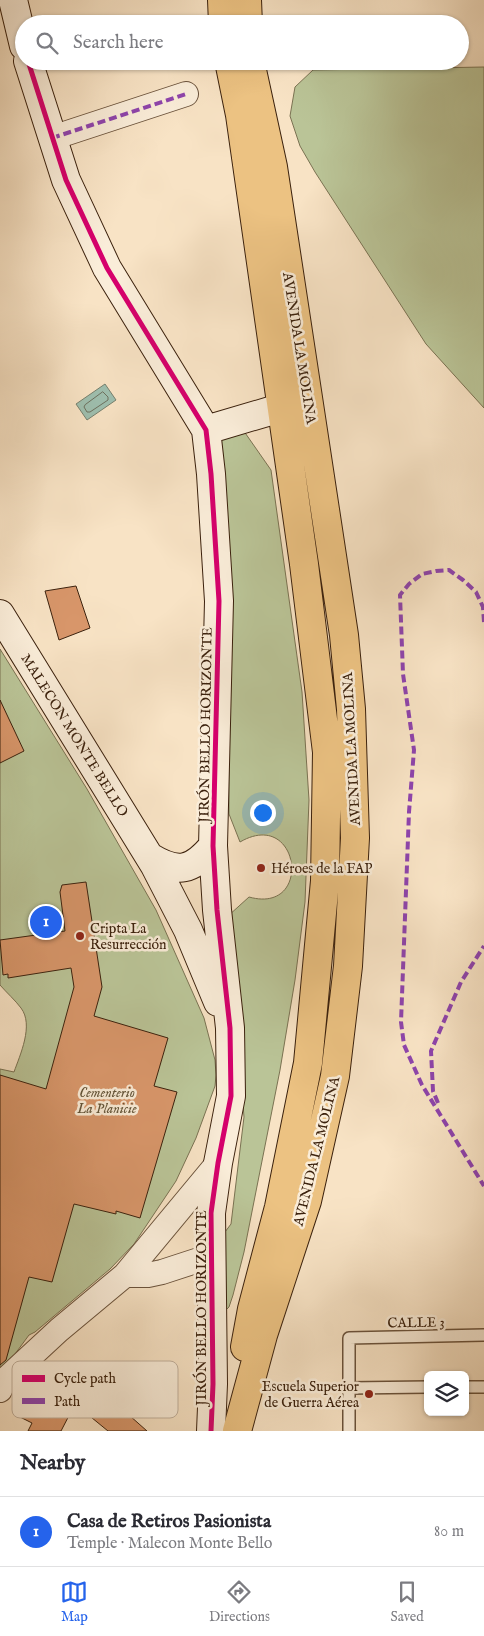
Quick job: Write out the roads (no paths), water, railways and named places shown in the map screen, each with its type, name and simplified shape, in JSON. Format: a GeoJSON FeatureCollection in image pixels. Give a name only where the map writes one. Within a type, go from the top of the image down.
{"type":"FeatureCollection","features":[{"type":"Feature","properties":{"kind":"main road"},"geometry":{"type":"LineString","coordinates":[[222,0],[222,15]]}},
{"type":"Feature","properties":{"kind":"main road"},"geometry":{"type":"LineString","coordinates":[[247,0],[248,15]]}},
{"type":"Feature","properties":{"kind":"main road","name":"AVENIDA LA MOLINA"},"geometry":{"type":"LineString","coordinates":[[231,70],[295,407],[344,635],[351,709],[355,838],[348,966],[335,1076],[306,1201],[263,1335],[237,1431]]}},
{"type":"Feature","properties":{"kind":"main road","name":"AVENIDA LA MOLINA"},"geometry":{"type":"LineString","coordinates":[[219,1431],[248,1334],[252,1309],[280,1207],[308,1063],[325,881],[327,752],[304,564],[295,407],[273,167],[252,70]]}},
{"type":"Feature","properties":{"kind":"street"},"geometry":{"type":"LineString","coordinates":[[13,0],[17,15]]}},
{"type":"Feature","properties":{"kind":"street","name":"JIRÓN BELLO HORIZONTE"},"geometry":{"type":"LineString","coordinates":[[31,70],[66,180],[107,268],[206,430],[211,474],[219,601],[213,846],[217,910],[230,1028],[231,1096],[218,1163],[211,1213],[213,1384],[211,1431]]}},
{"type":"Feature","properties":{"kind":"street"},"geometry":{"type":"LineString","coordinates":[[52,138],[186,94]]}},
{"type":"Feature","properties":{"kind":"street"},"geometry":{"type":"LineString","coordinates":[[206,430],[295,407]]}},
{"type":"Feature","properties":{"kind":"street","name":"MALECON MONTE BELLO"},"geometry":{"type":"LineString","coordinates":[[0,614],[150,857],[188,930],[230,1028]]}},
{"type":"Feature","properties":{"kind":"street"},"geometry":{"type":"LineString","coordinates":[[150,857],[166,866],[184,868],[201,860],[213,846]]}},
{"type":"Feature","properties":{"kind":"street"},"geometry":{"type":"LineString","coordinates":[[25,1361],[125,1275],[218,1163]]}},
{"type":"Feature","properties":{"kind":"street"},"geometry":{"type":"LineString","coordinates":[[125,1275],[148,1275],[162,1272],[212,1256]]}},
{"type":"Feature","properties":{"kind":"street"},"geometry":{"type":"LineString","coordinates":[[0,1390],[4,1380],[12,1373]]}},
{"type":"Feature","properties":{"kind":"lane","name":"CALLE 3"},"geometry":{"type":"LineString","coordinates":[[349,1388],[349,1338],[484,1335]]}},
{"type":"Feature","properties":{"kind":"lane"},"geometry":{"type":"LineString","coordinates":[[349,1431],[349,1388],[424,1387]]}},
{"type":"Feature","properties":{"kind":"lane"},"geometry":{"type":"LineString","coordinates":[[469,1387],[484,1387]]}},
{"type":"Feature","properties":{"kind":"water"},"geometry":{"type":"Polygon","coordinates":[[[105,384],[116,400],[87,420],[76,404],[105,384]]]}},
{"type":"Feature","properties":{"kind":"place","name":"Héroes de la FAP"},"geometry":{"type":"Point","coordinates":[261,868]}},
{"type":"Feature","properties":{"kind":"place","name":"Casa de Retiros Pasionista"},"geometry":{"type":"Point","coordinates":[46,922]}},
{"type":"Feature","properties":{"kind":"place","name":"Cripta La Resurrección"},"geometry":{"type":"Point","coordinates":[80,936]}},
{"type":"Feature","properties":{"kind":"place","name":"Escuela Superior de Guerra Aérea"},"geometry":{"type":"Point","coordinates":[369,1394]}},
{"type":"Feature","properties":{"kind":"park label","name":"Cementerio La Planicie"},"geometry":{"type":"Point","coordinates":[107,1100]}}]}
